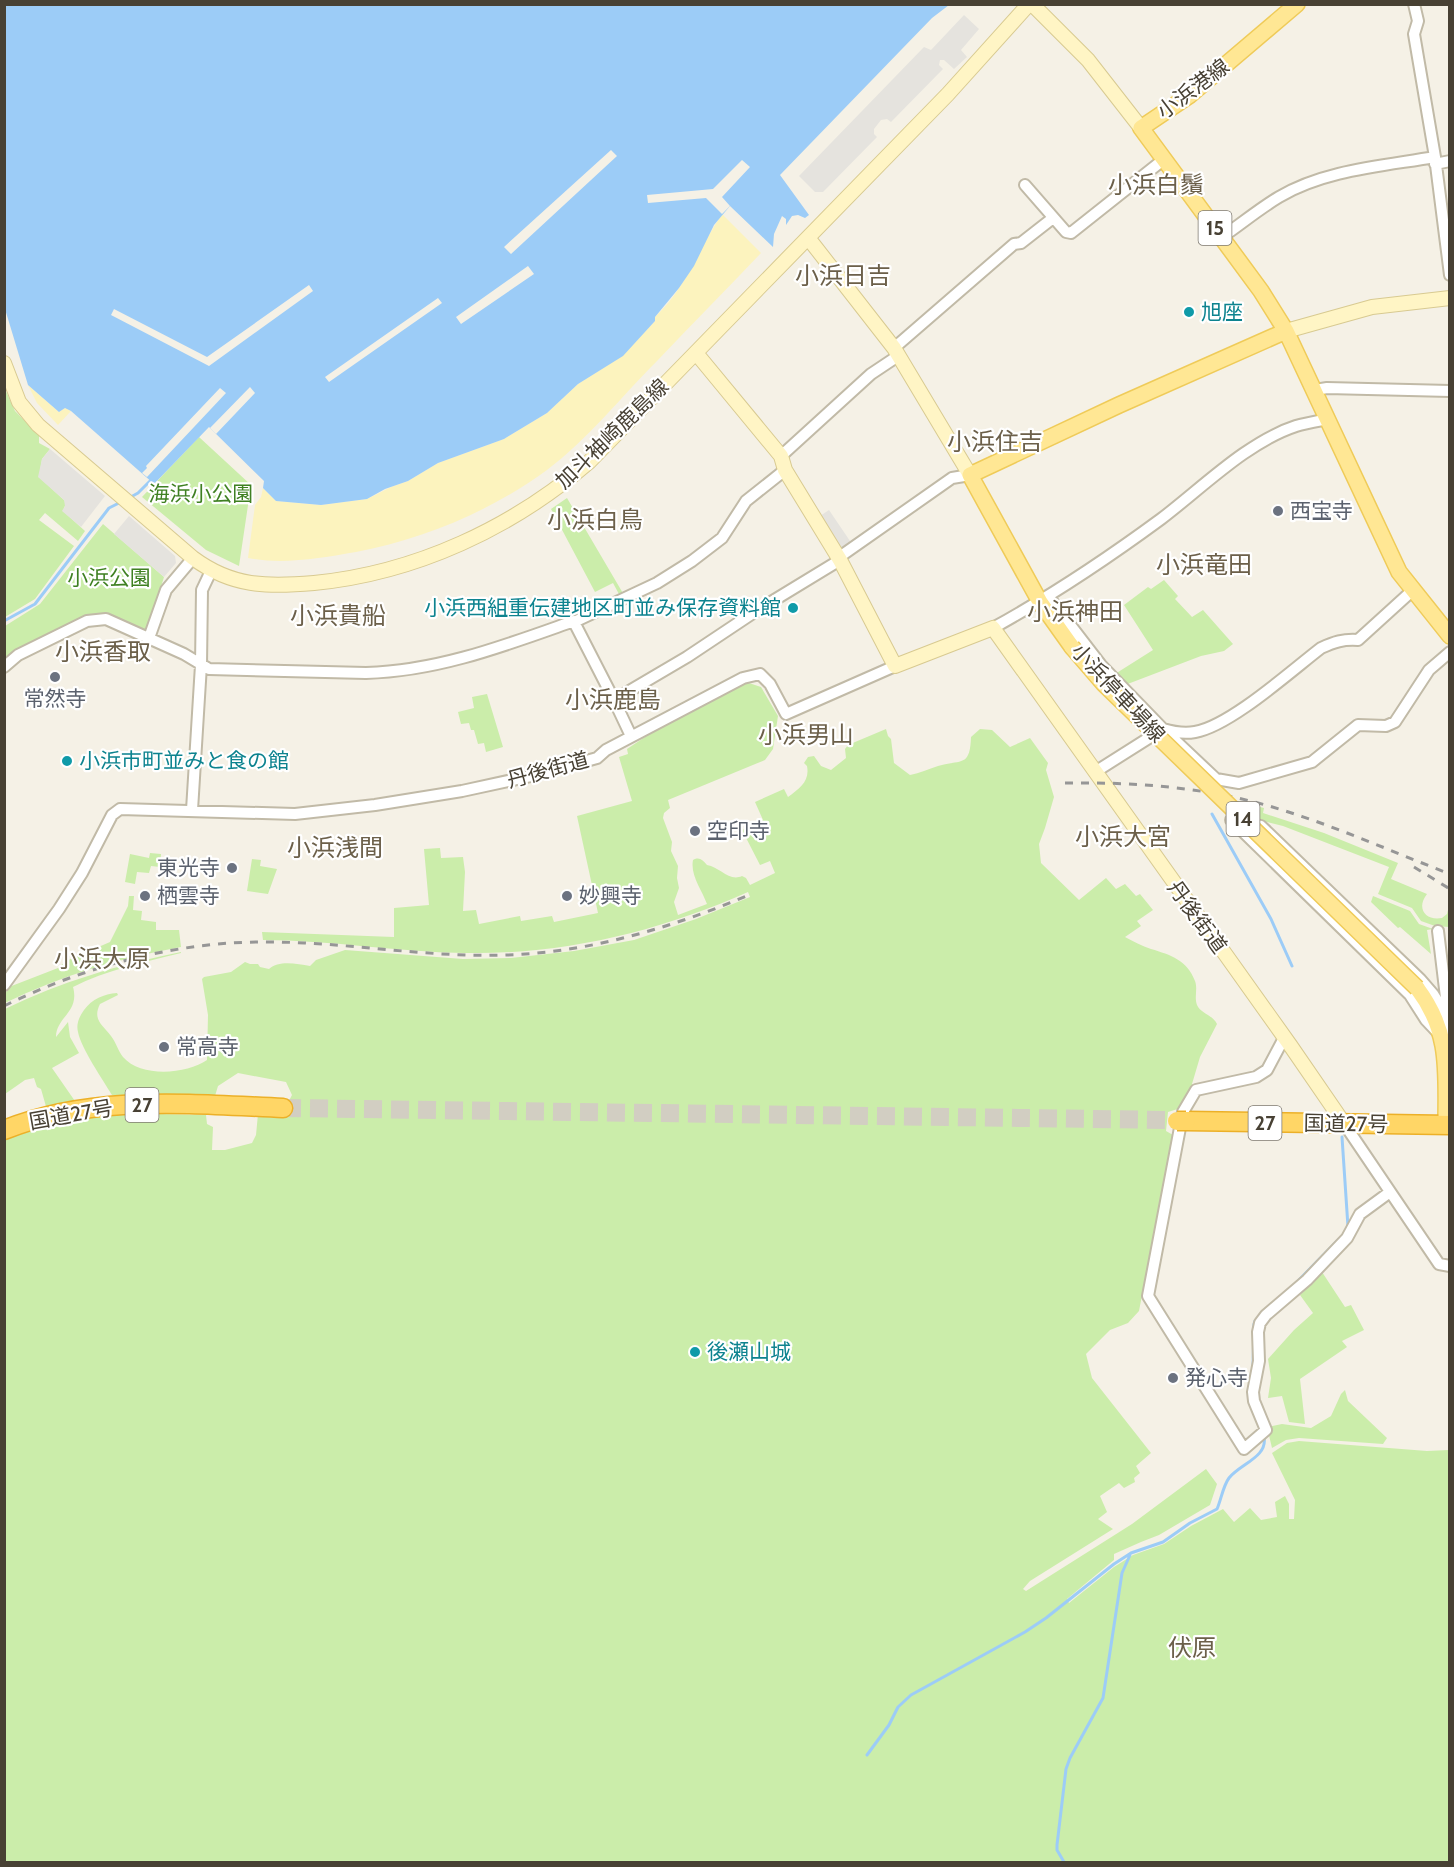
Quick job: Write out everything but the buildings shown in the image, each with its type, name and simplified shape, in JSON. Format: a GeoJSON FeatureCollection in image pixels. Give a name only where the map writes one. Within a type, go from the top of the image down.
{"type":"FeatureCollection","features":[{"type":"Feature","properties":{"kind":"highway","name":"国道27号"},"geometry":{"type":"LineString","coordinates":[[4,1130],[51,1115],[108,1106],[283,1108]]}},
{"type":"Feature","properties":{"kind":"highway","name":"国道27号"},"geometry":{"type":"LineString","coordinates":[[1178,1121],[1448,1125]]}},
{"type":"Feature","properties":{"kind":"main road","name":"小浜港線"},"geometry":{"type":"LineString","coordinates":[[1286,331],[1261,291],[1141,128],[1191,95],[1297,4]]}},
{"type":"Feature","properties":{"kind":"main road"},"geometry":{"type":"LineString","coordinates":[[970,475],[1125,402],[1286,331],[1399,572],[1449,636]]}},
{"type":"Feature","properties":{"kind":"main road","name":"小浜停車場線"},"geometry":{"type":"LineString","coordinates":[[970,475],[1072,646],[1103,682],[1417,988],[1446,1037],[1448,1125]]}},
{"type":"Feature","properties":{"kind":"street"},"geometry":{"type":"LineString","coordinates":[[1031,4],[1088,60],[1141,128]]}},
{"type":"Feature","properties":{"kind":"street","name":"加斗袖崎鹿島線"},"geometry":{"type":"LineString","coordinates":[[4,363],[14,390],[27,413],[193,558],[211,571],[249,583],[283,584],[354,578],[409,564],[467,541],[538,501],[589,462],[809,239],[1031,4]]}},
{"type":"Feature","properties":{"kind":"street"},"geometry":{"type":"LineString","coordinates":[[1414,4],[1418,21],[1414,34],[1435,160],[1449,275]]}},
{"type":"Feature","properties":{"kind":"street"},"geometry":{"type":"LineString","coordinates":[[1025,185],[1066,232],[1071,233],[1163,160]]}},
{"type":"Feature","properties":{"kind":"street"},"geometry":{"type":"LineString","coordinates":[[1222,237],[1280,197],[1316,181],[1349,172],[1435,160],[1449,161]]}},
{"type":"Feature","properties":{"kind":"street"},"geometry":{"type":"LineString","coordinates":[[781,456],[1014,244],[1021,243],[1053,218]]}},
{"type":"Feature","properties":{"kind":"street"},"geometry":{"type":"LineString","coordinates":[[614,700],[687,657],[839,559],[952,478],[970,475],[896,352],[809,239]]}},
{"type":"Feature","properties":{"kind":"street"},"geometry":{"type":"LineString","coordinates":[[1286,331],[1372,308],[1449,298]]}},
{"type":"Feature","properties":{"kind":"street"},"geometry":{"type":"LineString","coordinates":[[696,353],[781,456],[785,470],[839,559],[895,666],[993,628],[1044,599],[1162,518],[1226,467],[1258,445],[1296,426],[1328,419]]}},
{"type":"Feature","properties":{"kind":"street"},"geometry":{"type":"LineString","coordinates":[[1315,390],[1327,388],[1449,391]]}},
{"type":"Feature","properties":{"kind":"street"},"geometry":{"type":"LineString","coordinates":[[631,736],[574,622],[657,582],[692,561],[722,538],[746,501],[785,470]]}},
{"type":"Feature","properties":{"kind":"street"},"geometry":{"type":"LineString","coordinates":[[149,638],[166,590],[193,558]]}},
{"type":"Feature","properties":{"kind":"street"},"geometry":{"type":"LineString","coordinates":[[192,810],[201,665],[202,590],[211,571]]}},
{"type":"Feature","properties":{"kind":"street"},"geometry":{"type":"LineString","coordinates":[[1095,771],[1163,729],[1178,733],[1195,732],[1230,716],[1321,648],[1345,639],[1358,640],[1413,590]]}},
{"type":"Feature","properties":{"kind":"street"},"geometry":{"type":"LineString","coordinates":[[1044,599],[1101,666],[1163,729],[1216,779],[1239,783],[1312,762],[1358,725],[1386,726],[1395,722],[1429,670],[1449,652]]}},
{"type":"Feature","properties":{"kind":"street"},"geometry":{"type":"LineString","coordinates":[[4,667],[18,655],[87,621],[106,619],[184,654],[209,669],[391,672],[438,665],[574,621]]}},
{"type":"Feature","properties":{"kind":"street","name":"丹後街道"},"geometry":{"type":"LineString","coordinates":[[993,628],[1284,1038],[1439,1264],[1449,1266]]}},
{"type":"Feature","properties":{"kind":"street","name":"丹後街道"},"geometry":{"type":"LineString","coordinates":[[4,985],[59,909],[82,873],[112,815],[120,809],[295,814],[422,799],[540,774],[597,758],[606,750],[631,736],[743,678],[760,674],[770,684],[786,714],[895,666]]}},
{"type":"Feature","properties":{"kind":"street"},"geometry":{"type":"LineString","coordinates":[[1231,820],[1262,826],[1420,978],[1446,1015],[1446,1037],[1426,1020],[1410,995],[1231,820]]}},
{"type":"Feature","properties":{"kind":"street"},"geometry":{"type":"LineString","coordinates":[[1438,931],[1449,1012],[1446,1037]]}},
{"type":"Feature","properties":{"kind":"street"},"geometry":{"type":"LineString","coordinates":[[1284,1038],[1267,1070],[1256,1077],[1196,1090],[1187,1104],[1178,1135],[1148,1296],[1244,1449],[1266,1430],[1254,1401],[1253,1392],[1259,1361],[1260,1323],[1307,1280],[1347,1238],[1360,1214],[1390,1192]]}},
{"type":"Feature","properties":{"kind":"green space"},"geometry":{"type":"Polygon","coordinates":[[[4,387],[15,411],[39,435],[39,443],[50,449],[42,459],[39,477],[64,500],[66,503],[63,511],[85,531],[78,541],[45,513],[39,520],[74,546],[35,599],[5,617],[4,387]]]}},
{"type":"Feature","properties":{"kind":"green space","name":"海浜小公園"},"geometry":{"type":"Polygon","coordinates":[[[199,437],[251,485],[239,566],[206,550],[142,497],[199,437]]]}},
{"type":"Feature","properties":{"kind":"green space"},"geometry":{"type":"Polygon","coordinates":[[[567,498],[624,595],[620,596],[613,583],[595,592],[551,509],[567,498]]]}},
{"type":"Feature","properties":{"kind":"green space","name":"小浜公園"},"geometry":{"type":"Polygon","coordinates":[[[103,524],[164,577],[148,629],[143,631],[107,616],[91,616],[83,618],[5,660],[5,626],[40,604],[103,524]]]}},
{"type":"Feature","properties":{"kind":"green space"},"geometry":{"type":"Polygon","coordinates":[[[1164,580],[1178,596],[1175,599],[1192,617],[1203,610],[1233,644],[1224,651],[1201,656],[1125,685],[1115,674],[1153,650],[1124,605],[1148,587],[1151,589],[1164,580]]]}},
{"type":"Feature","properties":{"kind":"green space"},"geometry":{"type":"Polygon","coordinates":[[[746,682],[761,687],[778,716],[773,749],[765,760],[668,800],[670,808],[664,813],[663,818],[672,842],[671,851],[678,866],[679,888],[674,902],[678,915],[707,904],[695,877],[693,860],[700,859],[729,876],[742,876],[750,885],[775,873],[770,861],[760,865],[742,830],[763,820],[755,802],[784,789],[788,797],[800,787],[807,776],[807,766],[804,763],[808,757],[814,756],[821,766],[831,770],[846,758],[845,749],[848,745],[886,729],[891,739],[894,763],[910,775],[963,761],[969,754],[971,737],[980,729],[992,730],[1010,747],[1030,738],[1048,763],[1046,770],[1054,797],[1039,844],[1041,863],[1079,900],[1106,878],[1116,889],[1125,884],[1136,896],[1140,894],[1153,910],[1137,921],[1141,926],[1125,937],[1178,959],[1192,974],[1196,984],[1197,1005],[1217,1024],[1200,1057],[1192,1084],[1193,1089],[1181,1108],[1168,1112],[1166,1131],[1173,1135],[1139,1311],[1128,1323],[1110,1330],[1086,1354],[1092,1378],[1151,1453],[1136,1466],[1140,1473],[1134,1478],[1135,1482],[1124,1488],[1119,1483],[1100,1496],[1107,1512],[1098,1519],[1113,1529],[1030,1581],[1023,1589],[1026,1591],[1132,1524],[1206,1469],[1217,1484],[1210,1505],[1159,1535],[1114,1554],[1114,1560],[1067,1599],[1069,1603],[1133,1555],[1164,1544],[1223,1509],[1234,1522],[1250,1508],[1261,1520],[1277,1517],[1275,1502],[1285,1496],[1289,1504],[1289,1519],[1294,1519],[1295,1500],[1272,1453],[1287,1443],[1299,1441],[1427,1451],[1449,1450],[1449,1862],[5,1862],[5,1138],[67,1120],[111,1113],[206,1115],[207,1124],[213,1127],[212,1150],[225,1150],[252,1143],[256,1135],[258,1114],[282,1114],[292,1095],[286,1082],[238,1073],[218,1086],[215,1096],[112,1095],[80,1039],[77,1026],[82,1013],[95,1000],[117,993],[118,995],[100,1004],[97,1014],[123,1057],[131,1064],[152,1071],[176,1071],[207,1060],[208,1015],[202,979],[231,972],[245,962],[269,969],[278,964],[310,966],[316,960],[345,950],[463,959],[511,958],[574,951],[634,940],[696,919],[750,897],[748,892],[679,919],[609,938],[537,950],[501,953],[439,952],[263,940],[262,932],[394,937],[394,908],[429,905],[424,849],[440,848],[441,858],[463,857],[465,872],[463,911],[476,910],[479,924],[520,916],[521,921],[552,916],[554,922],[598,913],[577,816],[632,801],[619,757],[628,754],[627,749],[660,727],[746,682]]]}},
{"type":"Feature","properties":{"kind":"green space"},"geometry":{"type":"Polygon","coordinates":[[[487,694],[503,747],[486,752],[484,743],[478,744],[474,730],[471,730],[469,723],[461,724],[458,712],[474,708],[472,697],[487,694]]]}},
{"type":"Feature","properties":{"kind":"green space"},"geometry":{"type":"Polygon","coordinates":[[[1237,801],[1264,808],[1263,813],[1324,833],[1398,863],[1391,879],[1427,894],[1422,909],[1431,917],[1442,918],[1447,914],[1449,906],[1449,927],[1435,926],[1421,921],[1412,908],[1378,894],[1389,867],[1283,826],[1255,819],[1237,801]]]}},
{"type":"Feature","properties":{"kind":"green space"},"geometry":{"type":"Polygon","coordinates":[[[150,853],[161,854],[160,867],[151,866],[149,873],[137,872],[135,884],[125,882],[130,854],[149,858],[150,853]]]}},
{"type":"Feature","properties":{"kind":"green space"},"geometry":{"type":"Polygon","coordinates":[[[252,859],[261,860],[260,866],[277,869],[268,894],[247,891],[252,859]]]}},
{"type":"Feature","properties":{"kind":"green space"},"geometry":{"type":"Polygon","coordinates":[[[129,896],[134,896],[133,910],[142,911],[141,920],[156,922],[156,930],[179,930],[181,947],[91,969],[47,984],[5,1003],[5,994],[9,987],[58,968],[66,961],[110,942],[128,906],[129,896]]]}},
{"type":"Feature","properties":{"kind":"green space"},"geometry":{"type":"Polygon","coordinates":[[[1373,896],[1410,911],[1419,924],[1433,929],[1427,930],[1431,954],[1400,927],[1398,928],[1371,902],[1373,896]]]}},
{"type":"Feature","properties":{"kind":"green space"},"geometry":{"type":"Polygon","coordinates":[[[181,952],[112,971],[73,987],[74,996],[71,1009],[60,1024],[56,1037],[68,1022],[70,1037],[79,1053],[52,1068],[77,1104],[47,1110],[41,1089],[37,1087],[34,1078],[25,1080],[5,1094],[5,1009],[48,990],[91,975],[181,952]]]}},
{"type":"Feature","properties":{"kind":"green space"},"geometry":{"type":"Polygon","coordinates":[[[1322,1272],[1345,1307],[1351,1305],[1364,1330],[1342,1341],[1347,1347],[1300,1379],[1305,1424],[1289,1422],[1282,1396],[1268,1398],[1271,1378],[1268,1359],[1313,1313],[1300,1295],[1322,1272]]]}},
{"type":"Feature","properties":{"kind":"green space"},"geometry":{"type":"Polygon","coordinates":[[[1345,1390],[1348,1401],[1387,1438],[1383,1444],[1299,1438],[1286,1440],[1272,1448],[1267,1427],[1282,1424],[1311,1428],[1331,1416],[1345,1390]]]}},
{"type":"Feature","properties":{"kind":"sand"},"geometry":{"type":"Polygon","coordinates":[[[722,214],[761,253],[590,431],[547,470],[526,485],[480,511],[407,539],[356,552],[316,558],[275,561],[248,558],[255,505],[261,497],[263,488],[276,501],[321,505],[367,499],[408,481],[438,463],[504,439],[547,413],[578,384],[622,356],[655,321],[655,317],[676,293],[722,214]]]}},
{"type":"Feature","properties":{"kind":"sand"},"geometry":{"type":"Polygon","coordinates":[[[28,385],[59,412],[65,408],[71,411],[58,425],[37,403],[28,385]]]}},
{"type":"Feature","properties":{"kind":"shaded area"},"geometry":{"type":"Polygon","coordinates":[[[964,15],[979,29],[961,50],[967,57],[954,69],[944,60],[940,60],[939,65],[943,69],[891,122],[887,119],[881,120],[874,129],[877,137],[823,192],[815,192],[799,176],[924,47],[931,50],[964,15]]]}},
{"type":"Feature","properties":{"kind":"shaded area"},"geometry":{"type":"Polygon","coordinates":[[[50,449],[105,496],[81,527],[62,511],[65,506],[64,500],[38,477],[42,459],[50,449]]]}},
{"type":"Feature","properties":{"kind":"shaded area"},"geometry":{"type":"Polygon","coordinates":[[[829,510],[850,541],[841,548],[820,516],[829,510]]]}},
{"type":"Feature","properties":{"kind":"shaded area"},"geometry":{"type":"Polygon","coordinates":[[[129,516],[175,556],[176,563],[164,577],[114,534],[129,516]]]}},
{"type":"Feature","properties":{"kind":"water"},"geometry":{"type":"Polygon","coordinates":[[[4,5],[949,5],[932,18],[780,175],[809,215],[805,218],[798,215],[792,216],[786,225],[786,219],[782,216],[774,234],[773,247],[730,206],[714,225],[694,266],[655,317],[655,321],[623,356],[578,384],[547,413],[504,439],[438,463],[408,481],[385,489],[367,499],[321,505],[276,501],[263,488],[264,481],[209,427],[154,484],[71,411],[65,408],[59,412],[28,385],[5,309],[4,5]]]}},
{"type":"Feature","properties":{"kind":"pier"},"geometry":{"type":"Polygon","coordinates":[[[611,150],[617,156],[511,254],[504,247],[611,150]]]}},
{"type":"Feature","properties":{"kind":"pier"},"geometry":{"type":"Polygon","coordinates":[[[742,160],[750,167],[722,197],[730,206],[722,214],[706,198],[648,203],[647,195],[713,189],[742,160]]]}},
{"type":"Feature","properties":{"kind":"pier"},"geometry":{"type":"Polygon","coordinates":[[[528,266],[534,274],[461,324],[456,317],[528,266]]]}},
{"type":"Feature","properties":{"kind":"pier"},"geometry":{"type":"Polygon","coordinates":[[[309,285],[313,291],[209,366],[111,315],[114,309],[207,357],[309,285]]]}},
{"type":"Feature","properties":{"kind":"pier"},"geometry":{"type":"Polygon","coordinates":[[[438,298],[442,303],[329,382],[325,377],[438,298]]]}},
{"type":"Feature","properties":{"kind":"pier"},"geometry":{"type":"Polygon","coordinates":[[[250,387],[255,393],[216,434],[210,428],[250,387]]]}},
{"type":"Feature","properties":{"kind":"pier"},"geometry":{"type":"Polygon","coordinates":[[[220,388],[226,393],[147,477],[142,473],[147,468],[146,466],[220,388]]]}},
{"type":"Feature","properties":{"kind":"waterway"},"geometry":{"type":"LineString","coordinates":[[129,498],[138,493],[151,480]]}},
{"type":"Feature","properties":{"kind":"waterway"},"geometry":{"type":"LineString","coordinates":[[4,621],[35,604],[109,508],[121,502]]}},
{"type":"Feature","properties":{"kind":"waterway"},"geometry":{"type":"LineString","coordinates":[[1212,814],[1271,919],[1292,966]]}},
{"type":"Feature","properties":{"kind":"waterway"},"geometry":{"type":"LineString","coordinates":[[1342,1137],[1348,1227]]}},
{"type":"Feature","properties":{"kind":"waterway"},"geometry":{"type":"LineString","coordinates":[[1295,1284],[1339,1239]]}},
{"type":"Feature","properties":{"kind":"waterway"},"geometry":{"type":"LineString","coordinates":[[1253,1368],[1255,1321]]}},
{"type":"Feature","properties":{"kind":"waterway"},"geometry":{"type":"LineString","coordinates":[[867,1755],[889,1725],[898,1707],[911,1695],[1025,1632],[1131,1553],[1163,1542],[1190,1523],[1217,1509],[1229,1478],[1258,1455],[1262,1450],[1264,1437]]}},
{"type":"Feature","properties":{"kind":"waterway"},"geometry":{"type":"LineString","coordinates":[[1064,1862],[1057,1850],[1057,1845],[1066,1769],[1103,1698],[1122,1573],[1130,1555]]}},
{"type":"Feature","properties":{"kind":"tunnel"},"geometry":{"type":"LineString","coordinates":[[283,1108],[1170,1120]]}},
{"type":"Feature","properties":{"kind":"railway"},"geometry":{"type":"LineString","coordinates":[[1065,783],[1168,787],[1219,794],[1269,806],[1315,821],[1450,874]]}},
{"type":"Feature","properties":{"kind":"railway"},"geometry":{"type":"LineString","coordinates":[[1414,867],[1450,889]]}},
{"type":"Feature","properties":{"kind":"railway"},"geometry":{"type":"LineString","coordinates":[[4,1006],[99,968],[166,951],[200,946],[268,942],[328,944],[448,954],[539,953],[632,936],[749,895]]}},
{"type":"Feature","properties":{"kind":"place","name":"旭座"},"geometry":{"type":"Point","coordinates":[1189,312]}},
{"type":"Feature","properties":{"kind":"place","name":"西宝寺"},"geometry":{"type":"Point","coordinates":[1278,511]}},
{"type":"Feature","properties":{"kind":"place","name":"小浜西組重伝建地区町並み保存資料館"},"geometry":{"type":"Point","coordinates":[793,608]}},
{"type":"Feature","properties":{"kind":"place","name":"常然寺"},"geometry":{"type":"Point","coordinates":[55,677]}},
{"type":"Feature","properties":{"kind":"place","name":"小浜市町並みと食の館"},"geometry":{"type":"Point","coordinates":[67,761]}},
{"type":"Feature","properties":{"kind":"place","name":"空印寺"},"geometry":{"type":"Point","coordinates":[695,831]}},
{"type":"Feature","properties":{"kind":"place","name":"東光寺"},"geometry":{"type":"Point","coordinates":[232,868]}},
{"type":"Feature","properties":{"kind":"place","name":"栖雲寺"},"geometry":{"type":"Point","coordinates":[145,896]}},
{"type":"Feature","properties":{"kind":"place","name":"妙興寺"},"geometry":{"type":"Point","coordinates":[567,896]}},
{"type":"Feature","properties":{"kind":"place","name":"常高寺"},"geometry":{"type":"Point","coordinates":[164,1047]}},
{"type":"Feature","properties":{"kind":"place","name":"後瀬山城"},"geometry":{"type":"Point","coordinates":[695,1352]}},
{"type":"Feature","properties":{"kind":"place","name":"発心寺"},"geometry":{"type":"Point","coordinates":[1173,1378]}},
{"type":"Feature","properties":{"kind":"district","name":"小浜白鬚"},"geometry":{"type":"Point","coordinates":[1156,185]}},
{"type":"Feature","properties":{"kind":"district","name":"小浜日吉"},"geometry":{"type":"Point","coordinates":[843,276]}},
{"type":"Feature","properties":{"kind":"district","name":"小浜住吉"},"geometry":{"type":"Point","coordinates":[995,442]}},
{"type":"Feature","properties":{"kind":"district","name":"小浜白鳥"},"geometry":{"type":"Point","coordinates":[595,520]}},
{"type":"Feature","properties":{"kind":"district","name":"小浜竜田"},"geometry":{"type":"Point","coordinates":[1204,565]}},
{"type":"Feature","properties":{"kind":"district","name":"小浜神田"},"geometry":{"type":"Point","coordinates":[1075,612]}},
{"type":"Feature","properties":{"kind":"district","name":"小浜貴船"},"geometry":{"type":"Point","coordinates":[338,616]}},
{"type":"Feature","properties":{"kind":"district","name":"小浜香取"},"geometry":{"type":"Point","coordinates":[103,652]}},
{"type":"Feature","properties":{"kind":"district","name":"小浜鹿島"},"geometry":{"type":"Point","coordinates":[613,700]}},
{"type":"Feature","properties":{"kind":"district","name":"小浜男山"},"geometry":{"type":"Point","coordinates":[806,735]}},
{"type":"Feature","properties":{"kind":"district","name":"小浜大宮"},"geometry":{"type":"Point","coordinates":[1123,837]}},
{"type":"Feature","properties":{"kind":"district","name":"小浜浅間"},"geometry":{"type":"Point","coordinates":[335,848]}},
{"type":"Feature","properties":{"kind":"district","name":"小浜大原"},"geometry":{"type":"Point","coordinates":[102,959]}},
{"type":"Feature","properties":{"kind":"district","name":"伏原"},"geometry":{"type":"Point","coordinates":[1192,1648]}}]}
